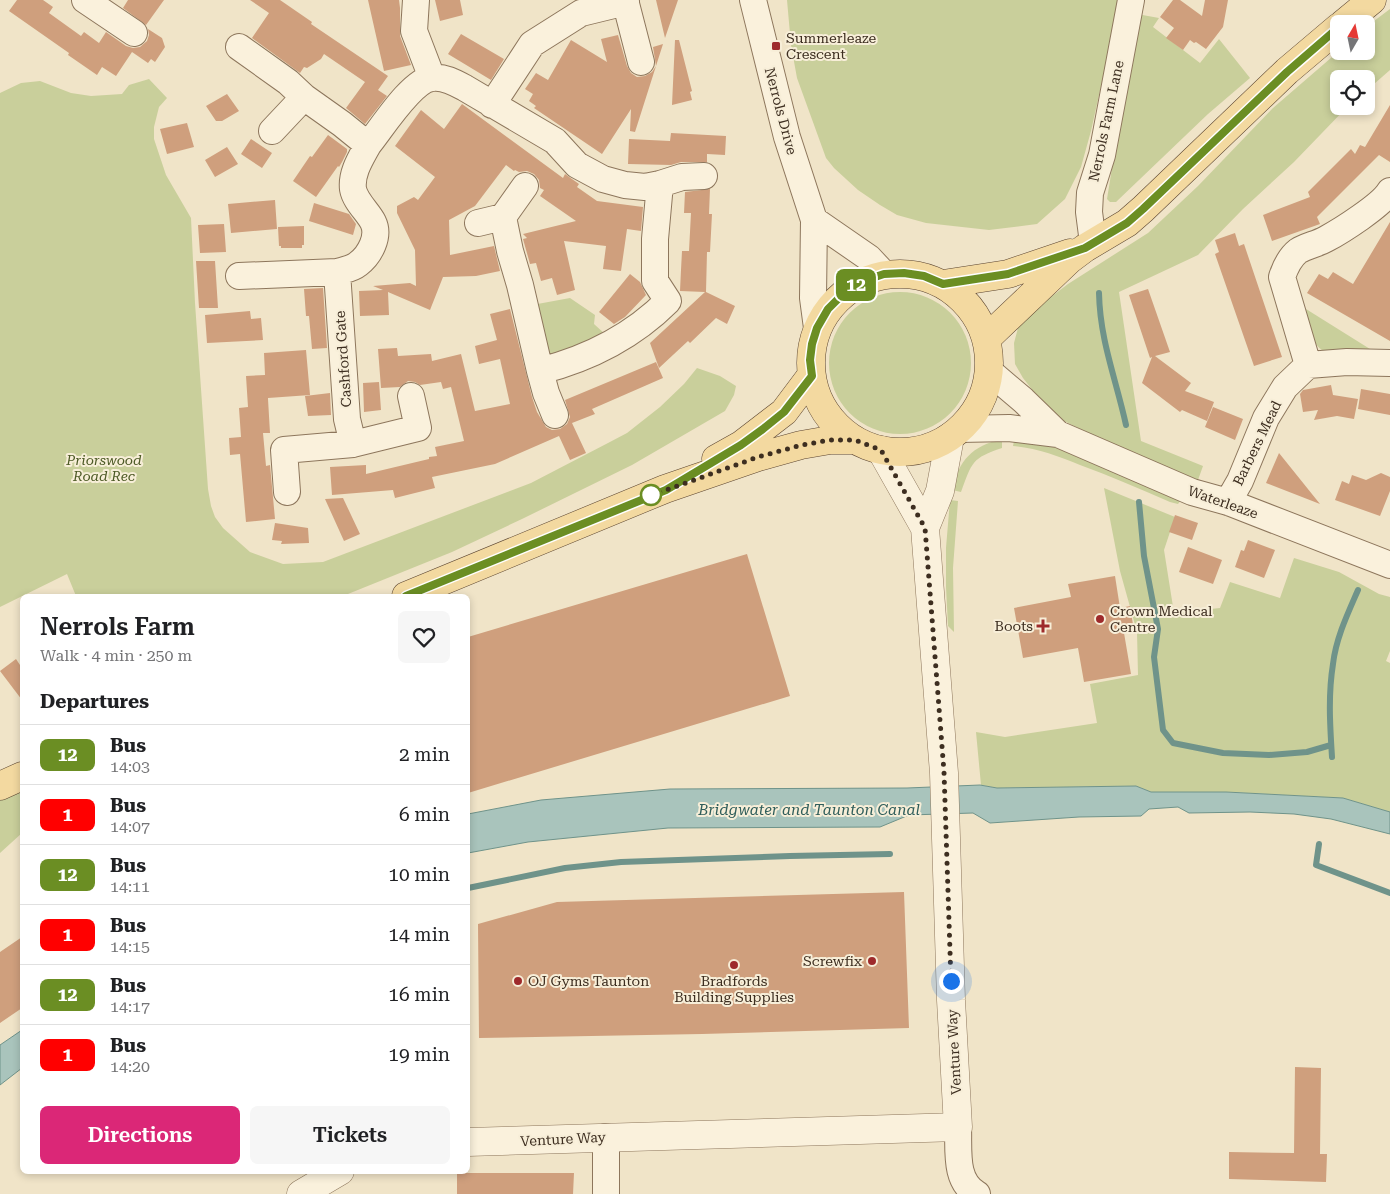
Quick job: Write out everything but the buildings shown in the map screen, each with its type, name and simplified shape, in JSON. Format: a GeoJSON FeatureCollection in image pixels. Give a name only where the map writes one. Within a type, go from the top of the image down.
{"type":"FeatureCollection","features":[{"type":"Feature","properties":{"kind":"main road"},"geometry":{"type":"LineString","coordinates":[[1354,15],[1372,0]]}},
{"type":"Feature","properties":{"kind":"main road"},"geometry":{"type":"LineString","coordinates":[[987,338],[1056,271],[1089,245],[1127,223],[1143,209],[1287,72],[1330,35]]}},
{"type":"Feature","properties":{"kind":"main road"},"geometry":{"type":"LineString","coordinates":[[943,284],[1008,274],[1089,245]]}},
{"type":"Feature","properties":{"kind":"main road"},"geometry":{"type":"LineString","coordinates":[[904,273],[924,276],[943,284],[955,292],[970,307],[982,325],[987,338],[990,372],[986,388],[972,417],[955,433],[934,446],[917,451],[881,450],[855,440],[839,428],[826,413],[816,396],[812,376],[811,352],[817,328],[828,309],[844,293],[863,281],[884,274],[904,273]]}},
{"type":"Feature","properties":{"kind":"main road"},"geometry":{"type":"LineString","coordinates":[[666,490],[741,445],[763,429],[784,412],[812,376]]}},
{"type":"Feature","properties":{"kind":"main road"},"geometry":{"type":"LineString","coordinates":[[411,594],[666,490],[758,457],[802,445],[830,440],[855,440]]}},
{"type":"Feature","properties":{"kind":"main road"},"geometry":{"type":"LineString","coordinates":[[0,786],[20,777]]}},
{"type":"Feature","properties":{"kind":"street"},"geometry":{"type":"LineString","coordinates":[[84,0],[134,33]]}},
{"type":"Feature","properties":{"kind":"street"},"geometry":{"type":"LineString","coordinates":[[416,0],[414,31],[432,78]]}},
{"type":"Feature","properties":{"kind":"street","name":"Nerrols Drive"},"geometry":{"type":"LineString","coordinates":[[753,0],[786,137],[814,220],[813,298],[817,328]]}},
{"type":"Feature","properties":{"kind":"street","name":"Nerrols Farm Lane"},"geometry":{"type":"LineString","coordinates":[[1089,245],[1090,193],[1102,154],[1131,0]]}},
{"type":"Feature","properties":{"kind":"street"},"geometry":{"type":"LineString","coordinates":[[492,105],[532,44],[581,13],[626,1],[640,62]]}},
{"type":"Feature","properties":{"kind":"street"},"geometry":{"type":"LineString","coordinates":[[239,47],[288,82],[304,97],[368,145]]}},
{"type":"Feature","properties":{"kind":"street"},"geometry":{"type":"LineString","coordinates":[[239,276],[337,272],[348,270],[368,255],[375,240],[374,224],[354,191],[353,178],[358,162],[368,145],[405,97],[419,84],[432,78],[450,80],[555,141],[577,164],[603,179],[625,185],[644,187],[682,177],[704,176]]}},
{"type":"Feature","properties":{"kind":"street"},"geometry":{"type":"LineString","coordinates":[[272,131],[304,97]]}},
{"type":"Feature","properties":{"kind":"street"},"geometry":{"type":"LineString","coordinates":[[540,371],[568,364],[624,336],[653,316],[668,301],[655,281],[655,239],[660,184]]}},
{"type":"Feature","properties":{"kind":"street"},"geometry":{"type":"LineString","coordinates":[[478,223],[504,217],[526,186]]}},
{"type":"Feature","properties":{"kind":"street"},"geometry":{"type":"LineString","coordinates":[[1390,191],[1387,196],[1357,219],[1326,239],[1298,252],[1286,264],[1282,277],[1308,364],[1347,362],[1390,363]]}},
{"type":"Feature","properties":{"kind":"street"},"geometry":{"type":"LineString","coordinates":[[504,217],[510,251],[540,371],[555,415]]}},
{"type":"Feature","properties":{"kind":"street"},"geometry":{"type":"LineString","coordinates":[[814,220],[869,258],[884,274]]}},
{"type":"Feature","properties":{"kind":"street","name":"Cashford Gate"},"geometry":{"type":"LineString","coordinates":[[337,272],[347,411],[353,444]]}},
{"type":"Feature","properties":{"kind":"street","name":"Barbers Mead"},"geometry":{"type":"LineString","coordinates":[[1228,502],[1240,480],[1266,418],[1284,387],[1308,364]]}},
{"type":"Feature","properties":{"kind":"street","name":"Waterleaze"},"geometry":{"type":"LineString","coordinates":[[990,372],[1023,400],[1058,434]]}},
{"type":"Feature","properties":{"kind":"street"},"geometry":{"type":"LineString","coordinates":[[287,492],[284,450],[353,444],[418,428],[411,396]]}},
{"type":"Feature","properties":{"kind":"street","name":"Waterleaze"},"geometry":{"type":"LineString","coordinates":[[955,433],[1009,428],[1058,434],[1192,492],[1228,502],[1390,565]]}},
{"type":"Feature","properties":{"kind":"street","name":"Venture Way"},"geometry":{"type":"LineString","coordinates":[[925,528],[940,491],[955,433]]}},
{"type":"Feature","properties":{"kind":"street","name":"Venture Way"},"geometry":{"type":"LineString","coordinates":[[881,450],[925,528],[944,772],[951,1000],[961,1176],[970,1190],[977,1194]]}},
{"type":"Feature","properties":{"kind":"street","name":"Venture Way"},"geometry":{"type":"LineString","coordinates":[[470,1142],[958,1127]]}},
{"type":"Feature","properties":{"kind":"street"},"geometry":{"type":"LineString","coordinates":[[606,1137],[606,1194]]}},
{"type":"Feature","properties":{"kind":"street"},"geometry":{"type":"LineString","coordinates":[[301,1194],[335,1174]]}},
{"type":"Feature","properties":{"kind":"green space"},"geometry":{"type":"Polygon","coordinates":[[[787,0],[1120,0],[1091,131],[1081,167],[1065,199],[1037,224],[989,230],[926,223],[897,215],[858,190],[826,158],[797,78],[791,45],[787,0]]]}},
{"type":"Feature","properties":{"kind":"green space"},"geometry":{"type":"Polygon","coordinates":[[[1390,9],[1390,70],[1375,83],[1375,70],[1330,70],[1330,115],[1339,115],[1198,255],[1119,292],[1141,441],[1203,466],[1198,480],[1115,446],[1064,421],[1037,396],[1015,364],[1014,343],[1018,328],[1027,315],[1068,284],[1148,233],[1198,186],[1273,108],[1330,59],[1375,60],[1375,20],[1390,9]]]}},
{"type":"Feature","properties":{"kind":"green space"},"geometry":{"type":"Polygon","coordinates":[[[1137,14],[1159,18],[1153,27],[1200,63],[1219,39],[1250,78],[1208,114],[1116,202],[1110,202],[1107,199],[1137,14]]]}},
{"type":"Feature","properties":{"kind":"green space","name":"Priorswood Road Rec"},"geometry":{"type":"Polygon","coordinates":[[[149,79],[167,98],[159,107],[154,127],[154,139],[166,175],[191,218],[195,303],[208,489],[211,506],[215,517],[223,528],[250,552],[283,564],[323,562],[531,483],[627,433],[660,407],[684,384],[697,368],[720,376],[736,386],[734,395],[725,411],[632,465],[452,552],[348,594],[75,594],[67,574],[26,594],[20,594],[20,597],[0,607],[0,93],[21,83],[40,81],[71,93],[91,96],[122,94],[129,85],[149,79]]]}},
{"type":"Feature","properties":{"kind":"green space"},"geometry":{"type":"Polygon","coordinates":[[[900,292],[914,293],[927,297],[940,304],[950,313],[959,323],[966,336],[970,349],[970,377],[966,390],[959,403],[950,413],[940,422],[927,429],[914,433],[900,434],[886,433],[873,429],[860,422],[850,413],[841,403],[834,390],[830,377],[829,363],[830,349],[834,336],[841,323],[850,313],[860,304],[873,297],[886,293],[900,292]]]}},
{"type":"Feature","properties":{"kind":"green space"},"geometry":{"type":"Polygon","coordinates":[[[570,298],[595,315],[594,324],[606,335],[555,356],[544,351],[532,305],[570,298]]]}},
{"type":"Feature","properties":{"kind":"green space"},"geometry":{"type":"Polygon","coordinates":[[[1306,309],[1378,354],[1327,353],[1321,350],[1311,334],[1306,309]]]}},
{"type":"Feature","properties":{"kind":"green space"},"geometry":{"type":"Polygon","coordinates":[[[1002,439],[1002,448],[984,455],[974,462],[961,492],[952,490],[959,470],[968,456],[983,446],[1002,439]]]}},
{"type":"Feature","properties":{"kind":"green space"},"geometry":{"type":"Polygon","coordinates":[[[1014,441],[1052,446],[1181,500],[1178,504],[1170,502],[1055,456],[1013,446],[1014,441]]]}},
{"type":"Feature","properties":{"kind":"green space"},"geometry":{"type":"Polygon","coordinates":[[[1104,488],[1175,517],[1164,550],[1174,613],[1220,608],[1230,582],[1280,598],[1294,558],[1339,572],[1379,594],[1390,597],[1390,651],[1386,661],[1390,663],[1390,812],[1343,798],[1226,792],[1151,792],[1136,786],[997,788],[981,785],[976,732],[1005,737],[1097,723],[1090,684],[1138,675],[1137,632],[1120,571],[1104,488]]]}},
{"type":"Feature","properties":{"kind":"green space"},"geometry":{"type":"Polygon","coordinates":[[[950,500],[958,501],[953,568],[954,632],[948,626],[946,587],[946,548],[950,500]]]}},
{"type":"Feature","properties":{"kind":"green space"},"geometry":{"type":"Polygon","coordinates":[[[20,789],[20,835],[0,853],[0,799],[20,789]]]}},
{"type":"Feature","properties":{"kind":"water","name":"Bridgwater and Taunton Canal"},"geometry":{"type":"Polygon","coordinates":[[[980,785],[997,788],[1136,786],[1151,792],[1226,792],[1343,798],[1390,812],[1390,834],[1331,819],[1294,814],[1250,812],[1189,813],[1178,807],[1149,809],[1141,816],[1079,817],[990,823],[973,813],[909,815],[880,827],[668,828],[528,842],[470,853],[470,814],[541,800],[670,789],[907,788],[980,785]]]}},
{"type":"Feature","properties":{"kind":"water"},"geometry":{"type":"Polygon","coordinates":[[[20,1031],[20,1070],[0,1085],[0,1045],[20,1031]]]}},
{"type":"Feature","properties":{"kind":"waterway"},"geometry":{"type":"LineString","coordinates":[[1099,293],[1105,344],[1126,425]]}},
{"type":"Feature","properties":{"kind":"waterway"},"geometry":{"type":"LineString","coordinates":[[1139,502],[1144,556],[1158,629],[1154,657],[1163,730],[1173,743],[1223,753],[1269,755],[1307,752],[1331,745]]}},
{"type":"Feature","properties":{"kind":"waterway"},"geometry":{"type":"LineString","coordinates":[[1332,757],[1330,722],[1331,676],[1340,635],[1358,590]]}},
{"type":"Feature","properties":{"kind":"waterway"},"geometry":{"type":"LineString","coordinates":[[1319,844],[1316,865],[1390,893]]}},
{"type":"Feature","properties":{"kind":"waterway"},"geometry":{"type":"LineString","coordinates":[[470,888],[565,868],[621,862],[890,854]]}},
{"type":"Feature","properties":{"kind":"bus line","name":"12"},"geometry":{"type":"LineString","coordinates":[[411,594],[666,490],[741,445],[784,412],[812,376],[810,360],[817,328],[828,309],[844,293],[863,281],[884,274],[904,273],[924,276],[943,284],[1008,274],[1085,248],[1127,223],[1287,72],[1330,35]]}},
{"type":"Feature","properties":{"kind":"place","name":"Summerleaze Crescent"},"geometry":{"type":"Point","coordinates":[776,46]}},
{"type":"Feature","properties":{"kind":"place","name":"Crown Medical Centre"},"geometry":{"type":"Point","coordinates":[1100,619]}},
{"type":"Feature","properties":{"kind":"place","name":"Boots"},"geometry":{"type":"Point","coordinates":[1043,626]}},
{"type":"Feature","properties":{"kind":"place","name":"Screwfix"},"geometry":{"type":"Point","coordinates":[872,961]}},
{"type":"Feature","properties":{"kind":"place","name":"Bradfords Building Supplies"},"geometry":{"type":"Point","coordinates":[734,965]}},
{"type":"Feature","properties":{"kind":"place","name":"OJ Gyms Taunton"},"geometry":{"type":"Point","coordinates":[518,981]}},
{"type":"Feature","properties":{"kind":"route"},"geometry":{"type":"LineString","coordinates":[[651,495],[647,497],[758,457],[802,445],[830,440],[855,440],[881,450],[925,528],[944,772],[951,981]]}}]}
